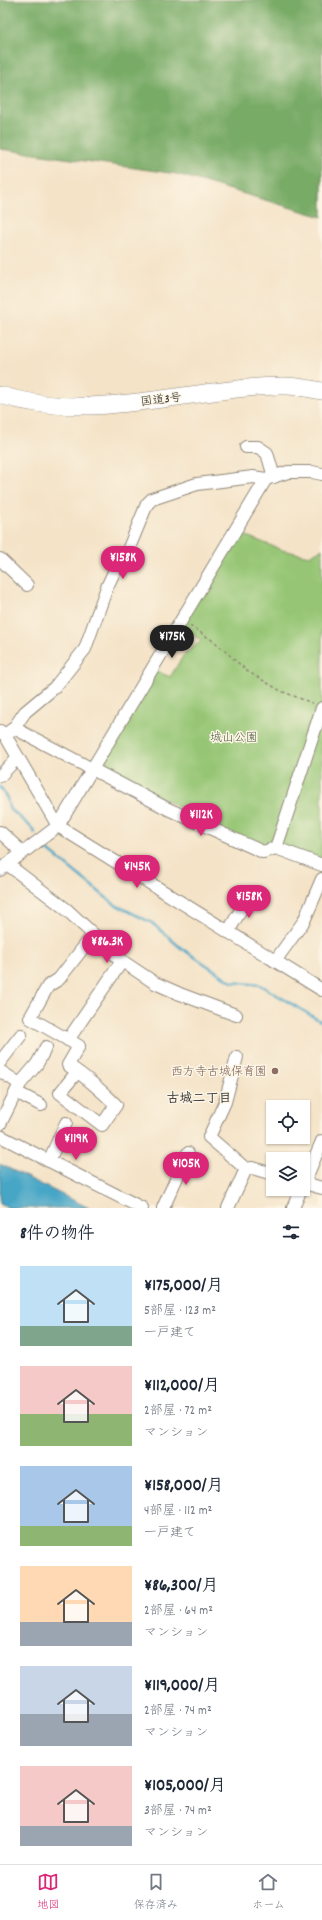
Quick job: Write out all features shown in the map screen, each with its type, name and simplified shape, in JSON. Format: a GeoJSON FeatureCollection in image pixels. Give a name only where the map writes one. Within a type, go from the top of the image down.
{"type":"FeatureCollection","features":[{"type":"Feature","properties":{"kind":"highway","name":"国道3号"},"geometry":{"type":"LineString","coordinates":[[0,395],[32,404],[64,407],[104,406],[244,388],[286,386],[322,391]]}},
{"type":"Feature","properties":{"kind":"street"},"geometry":{"type":"LineString","coordinates":[[236,1015],[154,983],[122,961],[66,909],[4,867],[58,826],[93,771],[181,620],[270,478],[267,453],[258,447],[246,447]]}},
{"type":"Feature","properties":{"kind":"street"},"geometry":{"type":"LineString","coordinates":[[6,732],[25,712],[39,702],[63,678],[85,650],[114,572],[124,560],[147,504],[152,499],[197,484],[253,478],[270,478],[288,472],[312,472],[322,474]]}},
{"type":"Feature","properties":{"kind":"street"},"geometry":{"type":"LineString","coordinates":[[0,559],[27,585]]}},
{"type":"Feature","properties":{"kind":"street"},"geometry":{"type":"LineString","coordinates":[[276,848],[319,706]]}},
{"type":"Feature","properties":{"kind":"street"},"geometry":{"type":"LineString","coordinates":[[6,732],[18,757],[58,826],[322,990]]}},
{"type":"Feature","properties":{"kind":"street"},"geometry":{"type":"LineString","coordinates":[[6,732],[93,771],[168,809],[263,852],[276,848],[322,865]]}},
{"type":"Feature","properties":{"kind":"street"},"geometry":{"type":"LineString","coordinates":[[0,776],[18,757]]}},
{"type":"Feature","properties":{"kind":"street"},"geometry":{"type":"LineString","coordinates":[[0,832],[22,852]]}},
{"type":"Feature","properties":{"kind":"street"},"geometry":{"type":"LineString","coordinates":[[275,961],[304,921],[322,879]]}},
{"type":"Feature","properties":{"kind":"street"},"geometry":{"type":"LineString","coordinates":[[228,932],[250,894]]}},
{"type":"Feature","properties":{"kind":"street"},"geometry":{"type":"LineString","coordinates":[[77,1072],[60,1093],[102,1125],[116,1105],[99,1088],[68,1065],[79,1046],[30,1018],[48,986],[59,979],[93,935]]}},
{"type":"Feature","properties":{"kind":"street"},"geometry":{"type":"LineString","coordinates":[[68,1040],[122,961]]}},
{"type":"Feature","properties":{"kind":"street"},"geometry":{"type":"LineString","coordinates":[[0,1062],[21,1035]]}},
{"type":"Feature","properties":{"kind":"street"},"geometry":{"type":"LineString","coordinates":[[0,1124],[18,1088],[36,1064],[46,1047]]}},
{"type":"Feature","properties":{"kind":"street"},"geometry":{"type":"LineString","coordinates":[[236,1057],[225,1102],[209,1137],[246,1169]]}},
{"type":"Feature","properties":{"kind":"street"},"geometry":{"type":"LineString","coordinates":[[0,1071],[18,1088],[41,1105]]}},
{"type":"Feature","properties":{"kind":"street"},"geometry":{"type":"LineString","coordinates":[[49,1161],[66,1123]]}},
{"type":"Feature","properties":{"kind":"street"},"geometry":{"type":"LineString","coordinates":[[0,1136],[142,1208]]}},
{"type":"Feature","properties":{"kind":"street"},"geometry":{"type":"LineString","coordinates":[[310,1169],[322,1141]]}},
{"type":"Feature","properties":{"kind":"street"},"geometry":{"type":"LineString","coordinates":[[163,1208],[188,1153]]}},
{"type":"Feature","properties":{"kind":"street"},"geometry":{"type":"LineString","coordinates":[[246,1169],[252,1168],[266,1172]]}},
{"type":"Feature","properties":{"kind":"street"},"geometry":{"type":"LineString","coordinates":[[228,1208],[246,1169]]}},
{"type":"Feature","properties":{"kind":"street"},"geometry":{"type":"LineString","coordinates":[[310,1186],[322,1188]]}},
{"type":"Feature","properties":{"kind":"street"},"geometry":{"type":"LineString","coordinates":[[293,1208],[298,1196]]}},
{"type":"Feature","properties":{"kind":"path"},"geometry":{"type":"LineString","coordinates":[[181,620],[215,642],[248,671],[281,691],[319,706]]}},
{"type":"Feature","properties":{"kind":"green space"},"geometry":{"type":"Polygon","coordinates":[[[0,0],[322,0],[322,217],[177,174],[0,149],[0,0]]]}},
{"type":"Feature","properties":{"kind":"green space","name":"城山公園"},"geometry":{"type":"Polygon","coordinates":[[[234,531],[282,550],[309,556],[322,549],[322,863],[276,848],[263,852],[99,765],[152,669],[170,677],[183,656],[201,641],[182,626],[234,531]]]}},
{"type":"Feature","properties":{"kind":"water"},"geometry":{"type":"Polygon","coordinates":[[[0,1164],[89,1208],[9,1208],[0,1204],[0,1164]]]}},
{"type":"Feature","properties":{"kind":"waterway"},"geometry":{"type":"LineString","coordinates":[[0,787],[7,798],[9,808],[31,827],[35,833]]}},
{"type":"Feature","properties":{"kind":"waterway"},"geometry":{"type":"LineString","coordinates":[[43,846],[114,904],[152,923],[181,948],[232,982],[260,985],[322,1022]]}},
{"type":"Feature","properties":{"kind":"place","name":"西方寺古城保育園"},"geometry":{"type":"Point","coordinates":[275,1071]}},
{"type":"Feature","properties":{"kind":"district","name":"古城二丁目"},"geometry":{"type":"Point","coordinates":[199,1097]}}]}
